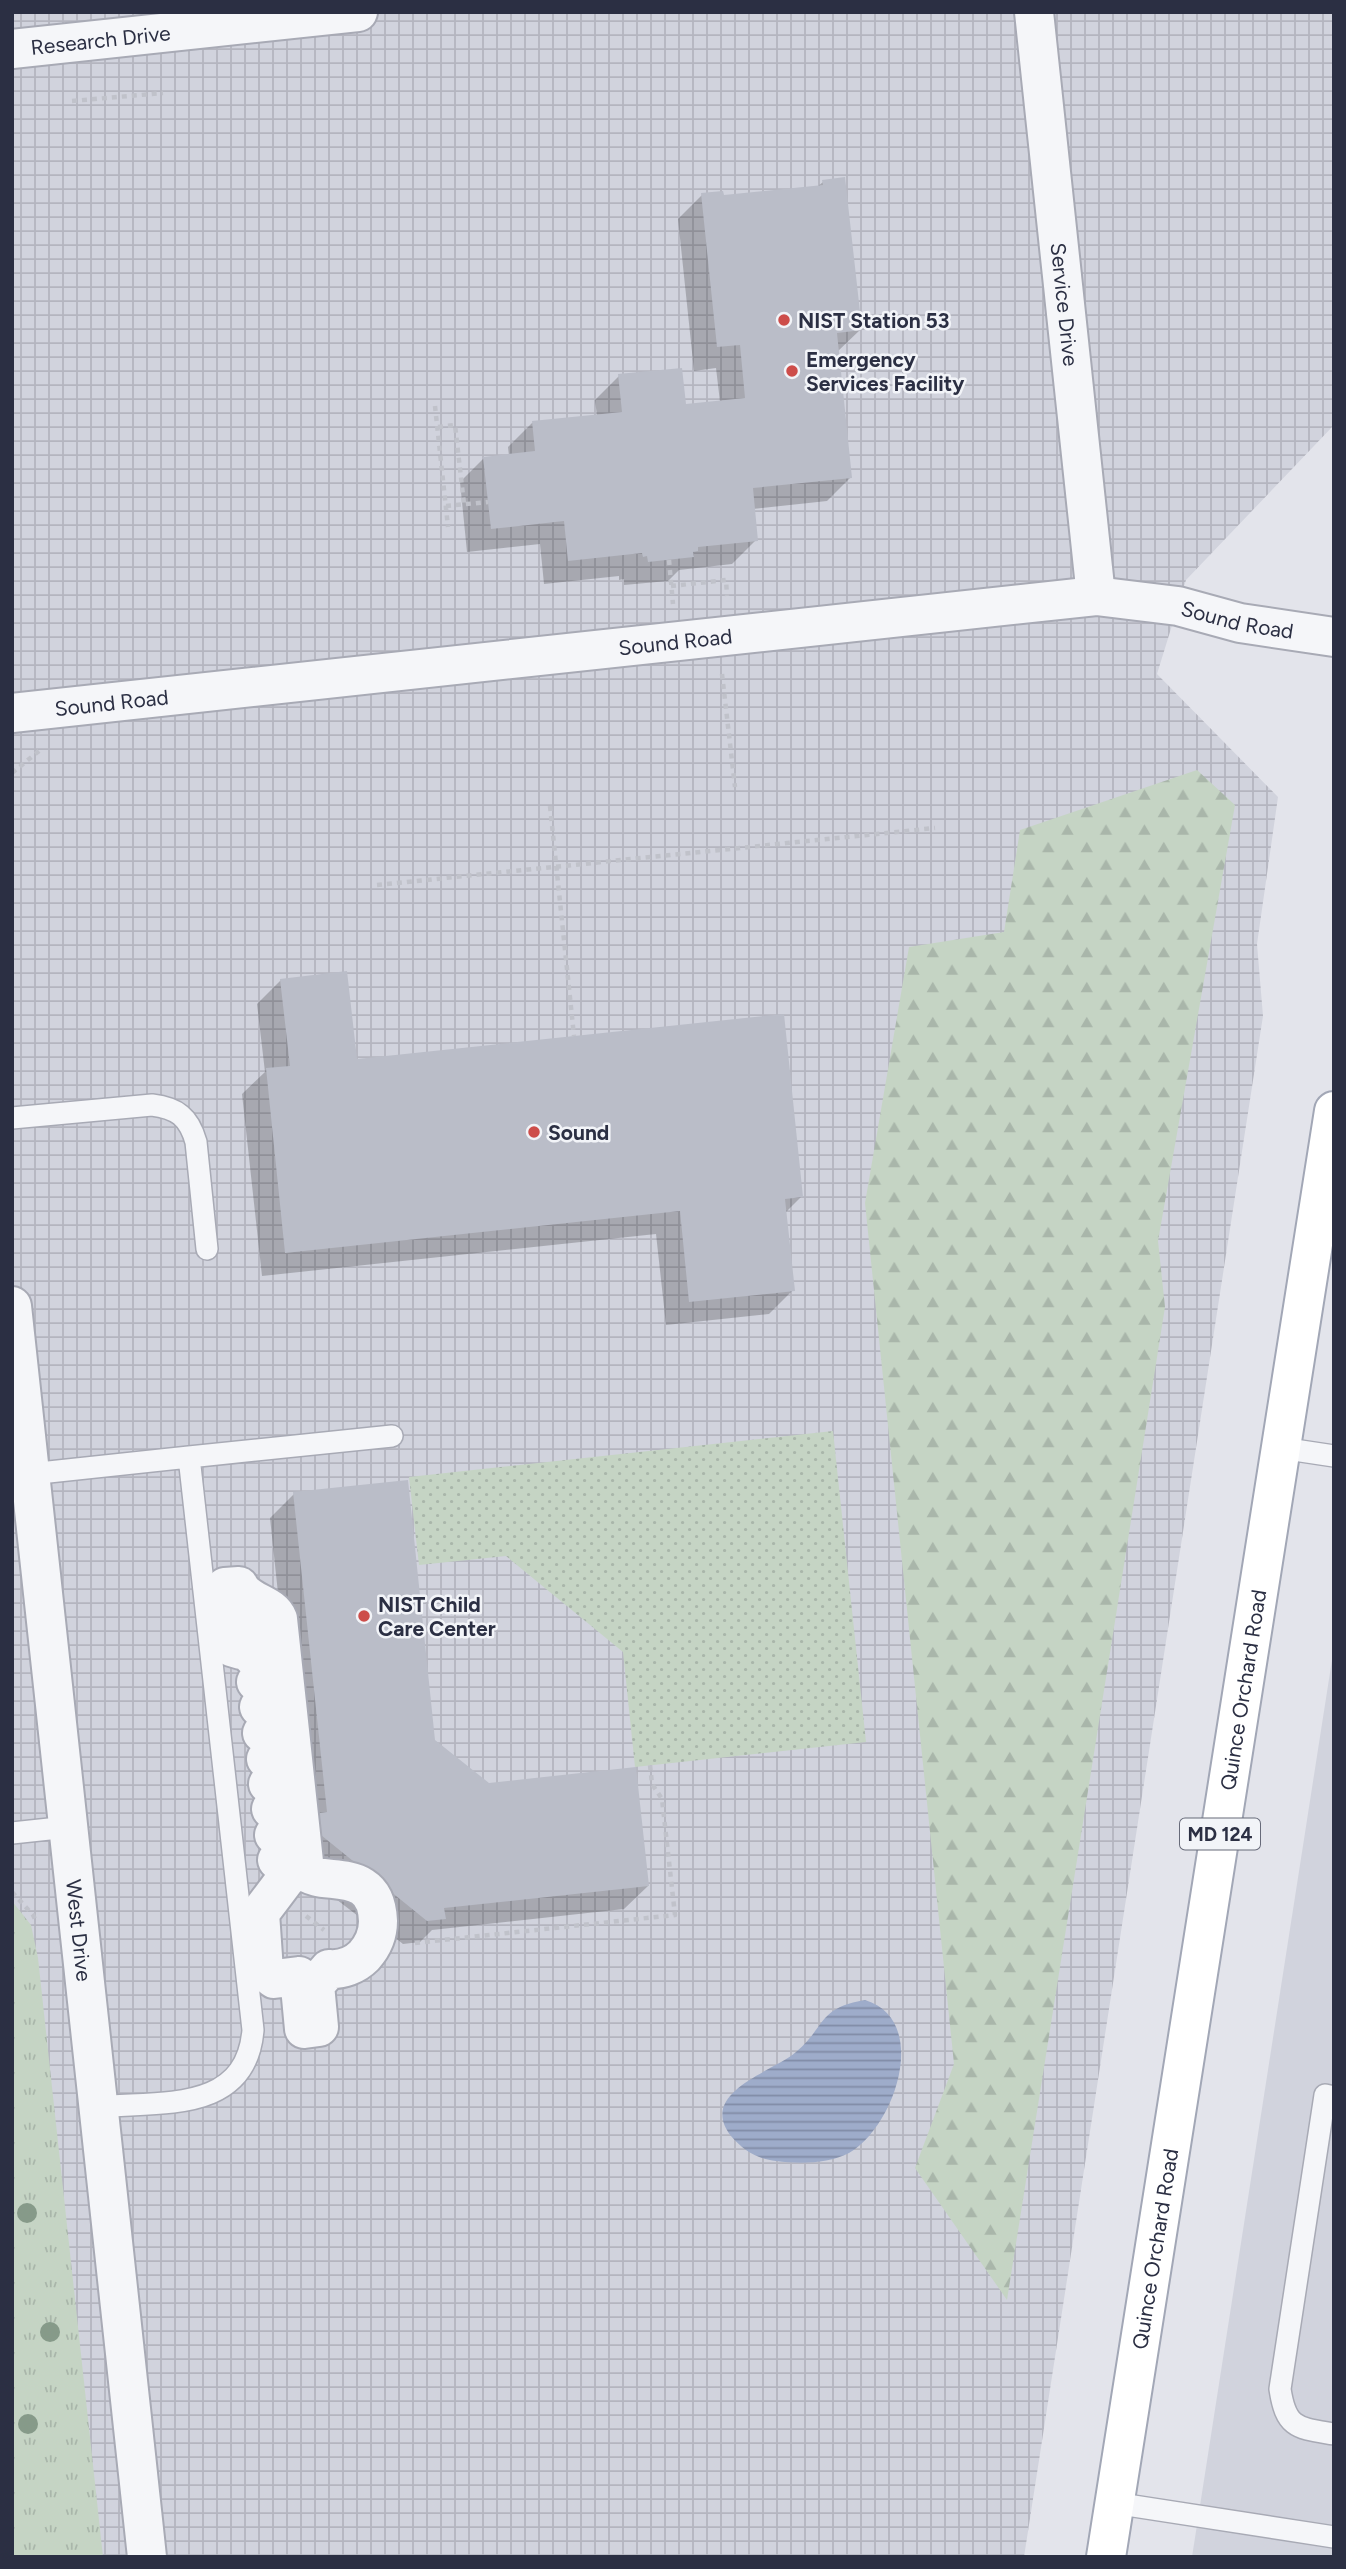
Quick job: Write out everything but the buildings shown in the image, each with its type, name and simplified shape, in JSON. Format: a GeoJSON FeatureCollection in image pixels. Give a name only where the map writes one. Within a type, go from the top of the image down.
{"type":"FeatureCollection","features":[{"type":"Feature","properties":{"kind":"main road","name":"Quince Orchard Road"},"geometry":{"type":"LineString","coordinates":[[1105,2557],[1334,1111]]}},
{"type":"Feature","properties":{"kind":"street","name":"Research Drive"},"geometry":{"type":"LineString","coordinates":[[12,49],[358,12]]}},
{"type":"Feature","properties":{"kind":"street","name":"Service Drive"},"geometry":{"type":"LineString","coordinates":[[1034,12],[1096,596]]}},
{"type":"Feature","properties":{"kind":"street","name":"Sound Road"},"geometry":{"type":"LineString","coordinates":[[12,713],[1096,596],[1178,606],[1240,623],[1334,637]]}},
{"type":"Feature","properties":{"kind":"street","name":"West Drive"},"geometry":{"type":"LineString","coordinates":[[12,1306],[147,2557]]}},
{"type":"Feature","properties":{"kind":"street"},"geometry":{"type":"LineString","coordinates":[[239,1586],[248,1598],[277,1616],[305,1871],[316,1878],[345,1878],[366,1892],[378,1914],[377,1932],[369,1951],[360,1960],[349,1966],[329,1969],[320,1976],[315,1985],[319,2027],[304,2029],[299,1976],[274,1979],[264,1971],[260,1913],[291,1872],[277,1860],[288,1846],[274,1835],[285,1821],[271,1809],[282,1795],[268,1784],[280,1770],[266,1759],[277,1745],[262,1733],[273,1719],[259,1707],[270,1693],[256,1682],[267,1668],[253,1657],[264,1643],[254,1635],[241,1650],[232,1649],[225,1587],[239,1586]]}},
{"type":"Feature","properties":{"kind":"lane"},"geometry":{"type":"LineString","coordinates":[[12,1118],[152,1105],[168,1107],[183,1115],[192,1127],[196,1142],[207,1249]]}},
{"type":"Feature","properties":{"kind":"lane"},"geometry":{"type":"LineString","coordinates":[[30,1474],[392,1436]]}},
{"type":"Feature","properties":{"kind":"lane"},"geometry":{"type":"LineString","coordinates":[[1280,1448],[1334,1456]]}},
{"type":"Feature","properties":{"kind":"lane"},"geometry":{"type":"LineString","coordinates":[[98,2107],[214,2093],[235,2080],[252,2044],[189,1457]]}},
{"type":"Feature","properties":{"kind":"lane"},"geometry":{"type":"LineString","coordinates":[[12,1833],[68,1827]]}},
{"type":"Feature","properties":{"kind":"lane"},"geometry":{"type":"LineString","coordinates":[[1334,2097],[1325,2095],[1280,2389],[1283,2412],[1300,2428],[1334,2434]]}},
{"type":"Feature","properties":{"kind":"lane"},"geometry":{"type":"LineString","coordinates":[[1114,2503],[1334,2537]]}},
{"type":"Feature","properties":{"kind":"path"},"geometry":{"type":"LineString","coordinates":[[72,102],[163,93]]}},
{"type":"Feature","properties":{"kind":"path"},"geometry":{"type":"LineString","coordinates":[[435,405],[449,527]]}},
{"type":"Feature","properties":{"kind":"path"},"geometry":{"type":"LineString","coordinates":[[438,427],[455,425],[464,504]]}},
{"type":"Feature","properties":{"kind":"path"},"geometry":{"type":"LineString","coordinates":[[446,506],[488,502]]}},
{"type":"Feature","properties":{"kind":"path"},"geometry":{"type":"LineString","coordinates":[[668,560],[673,601],[687,602]]}},
{"type":"Feature","properties":{"kind":"path"},"geometry":{"type":"LineString","coordinates":[[671,586],[726,580],[728,598],[714,600]]}},
{"type":"Feature","properties":{"kind":"path"},"geometry":{"type":"LineString","coordinates":[[722,673],[735,787]]}},
{"type":"Feature","properties":{"kind":"path"},"geometry":{"type":"LineString","coordinates":[[550,806],[575,1036]]}},
{"type":"Feature","properties":{"kind":"path"},"geometry":{"type":"LineString","coordinates":[[377,885],[935,828]]}},
{"type":"Feature","properties":{"kind":"path"},"geometry":{"type":"LineString","coordinates":[[377,1932],[386,1940],[402,1944],[675,1915],[662,1799],[652,1784],[650,1765]]}},
{"type":"Feature","properties":{"kind":"shaded area"},"geometry":{"type":"Polygon","coordinates":[[[12,12],[1334,12],[1334,425],[1186,580],[1157,674],[1278,797],[1257,944],[1263,1016],[1024,2557],[12,2557],[12,12]]]}},
{"type":"Feature","properties":{"kind":"shaded area"},"geometry":{"type":"Polygon","coordinates":[[[1334,1647],[1334,2557],[1192,2557],[1334,1647]]]}},
{"type":"Feature","properties":{"kind":"green space"},"geometry":{"type":"Polygon","coordinates":[[[1197,770],[1235,805],[1158,1241],[1165,1307],[1007,2300],[915,2168],[954,2064],[865,1203],[909,947],[1004,932],[1020,830],[1197,770]]]}},
{"type":"Feature","properties":{"kind":"green space"},"geometry":{"type":"Polygon","coordinates":[[[833,1431],[866,1742],[635,1767],[623,1652],[506,1556],[419,1565],[409,1477],[833,1431]]]}},
{"type":"Feature","properties":{"kind":"green space"},"geometry":{"type":"Polygon","coordinates":[[[12,1901],[31,1925],[38,1958],[103,2557],[12,2557],[12,1901]]]}},
{"type":"Feature","properties":{"kind":"water"},"geometry":{"type":"Polygon","coordinates":[[[865,2000],[885,2011],[897,2029],[901,2050],[899,2074],[892,2098],[866,2140],[841,2157],[794,2163],[769,2160],[740,2146],[723,2121],[724,2107],[731,2095],[742,2085],[796,2052],[830,2013],[865,2000]]]}},
{"type":"Feature","properties":{"kind":"place","name":"NIST Station 53"},"geometry":{"type":"Point","coordinates":[784,320]}},
{"type":"Feature","properties":{"kind":"place","name":"Emergency Services Facility"},"geometry":{"type":"Point","coordinates":[792,371]}},
{"type":"Feature","properties":{"kind":"place","name":"Sound"},"geometry":{"type":"Point","coordinates":[534,1132]}},
{"type":"Feature","properties":{"kind":"place","name":"NIST Child Care Center"},"geometry":{"type":"Point","coordinates":[364,1616]}}]}
